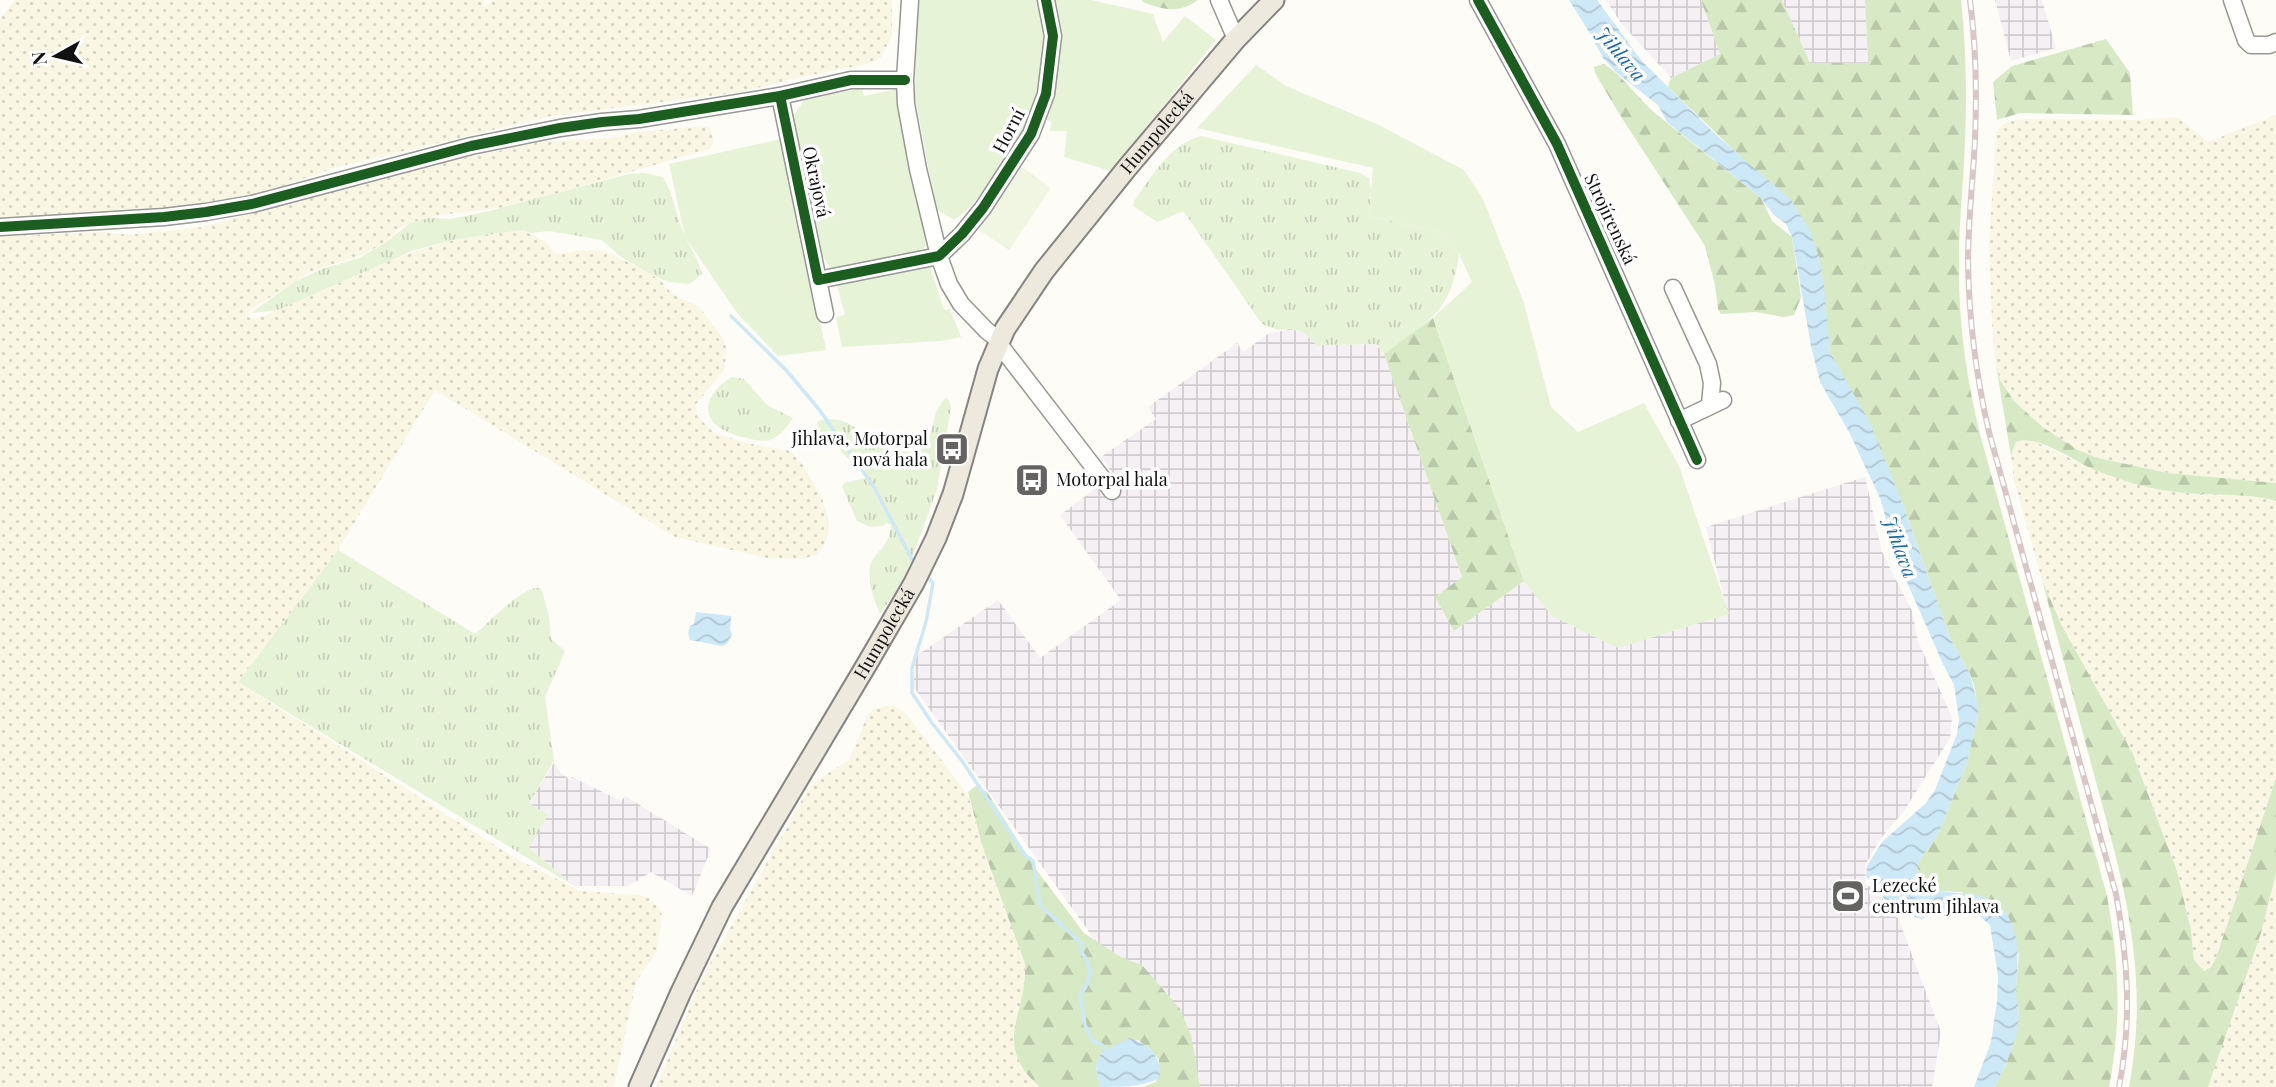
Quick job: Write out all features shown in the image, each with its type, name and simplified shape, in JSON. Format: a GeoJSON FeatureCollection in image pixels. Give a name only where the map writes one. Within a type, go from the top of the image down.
{"type":"FeatureCollection","features":[{"type":"Feature","properties":{"kind":"main road","name":"Humpolecká"},"geometry":{"type":"LineString","coordinates":[[639,1087],[722,907],[867,664],[936,538],[953,494],[981,391],[999,340],[1013,316],[1044,271],[1169,117],[1236,39],[1274,0]]}},
{"type":"Feature","properties":{"kind":"street"},"geometry":{"type":"LineString","coordinates":[[910,0],[906,104],[918,169],[939,256],[949,284],[961,304],[999,340],[1002,348],[1112,491]]}},
{"type":"Feature","properties":{"kind":"street","name":"Horní"},"geometry":{"type":"LineString","coordinates":[[939,256],[983,208],[1031,134],[1046,94],[1053,36],[1046,0]]}},
{"type":"Feature","properties":{"kind":"street"},"geometry":{"type":"LineString","coordinates":[[1219,0],[1236,39]]}},
{"type":"Feature","properties":{"kind":"street","name":"Strojírenská"},"geometry":{"type":"LineString","coordinates":[[1478,0],[1557,144],[1697,460]]}},
{"type":"Feature","properties":{"kind":"street"},"geometry":{"type":"LineString","coordinates":[[2232,0],[2246,40],[2251,45],[2269,45],[2276,42]]}},
{"type":"Feature","properties":{"kind":"street"},"geometry":{"type":"LineString","coordinates":[[0,227],[206,212],[252,204],[496,141],[560,128],[639,119],[780,96],[851,80],[905,80]]}},
{"type":"Feature","properties":{"kind":"street","name":"Okrajová"},"geometry":{"type":"LineString","coordinates":[[780,96],[825,314]]}},
{"type":"Feature","properties":{"kind":"street"},"geometry":{"type":"LineString","coordinates":[[818,280],[939,256]]}},
{"type":"Feature","properties":{"kind":"street"},"geometry":{"type":"LineString","coordinates":[[1673,288],[1708,364],[1716,402],[1679,421]]}},
{"type":"Feature","properties":{"kind":"shaded area"},"geometry":{"type":"Polygon","coordinates":[[[15,0],[484,0],[485,7],[493,0],[892,0],[892,35],[881,58],[867,64],[741,92],[551,116],[337,167],[242,200],[166,210],[9,220],[0,219],[0,18],[15,0]]]}},
{"type":"Feature","properties":{"kind":"shaded area"},"geometry":{"type":"Polygon","coordinates":[[[1606,0],[1701,0],[1720,54],[1671,78],[1621,23],[1606,0]]]}},
{"type":"Feature","properties":{"kind":"shaded area"},"geometry":{"type":"Polygon","coordinates":[[[1782,0],[1865,0],[1868,63],[1810,63],[1782,0]]]}},
{"type":"Feature","properties":{"kind":"shaded area"},"geometry":{"type":"Polygon","coordinates":[[[1995,0],[2042,0],[2056,48],[2011,61],[1995,0]]]}},
{"type":"Feature","properties":{"kind":"shaded area"},"geometry":{"type":"Polygon","coordinates":[[[2276,115],[2276,483],[2168,473],[2098,458],[2078,450],[2044,428],[2014,401],[2000,380],[1996,365],[1989,246],[1996,132],[2002,125],[2026,119],[2138,120],[2173,117],[2179,118],[2208,142],[2276,115]]]}},
{"type":"Feature","properties":{"kind":"shaded area"},"geometry":{"type":"Polygon","coordinates":[[[704,126],[710,128],[713,137],[713,144],[709,149],[541,198],[499,208],[439,215],[410,223],[398,229],[385,243],[361,255],[308,273],[249,311],[248,317],[252,319],[264,316],[402,255],[458,239],[522,230],[546,242],[554,252],[560,254],[582,250],[605,251],[646,271],[661,281],[672,294],[699,307],[723,338],[727,350],[724,370],[696,404],[697,416],[713,432],[746,443],[790,451],[802,464],[822,498],[829,532],[823,548],[815,555],[803,559],[767,558],[675,537],[435,390],[338,550],[238,682],[515,858],[580,891],[640,895],[649,898],[659,907],[662,915],[657,951],[636,982],[614,1087],[0,1087],[0,236],[106,232],[129,235],[202,227],[398,172],[540,142],[612,138],[637,132],[704,126]]]}},
{"type":"Feature","properties":{"kind":"shaded area"},"geometry":{"type":"Polygon","coordinates":[[[1290,329],[1303,332],[1317,345],[1376,344],[1384,354],[1462,577],[1455,630],[1524,581],[1552,616],[1728,614],[1706,527],[1865,477],[1882,552],[1912,611],[1918,641],[1952,717],[1950,738],[1904,811],[1881,838],[1865,865],[1866,886],[1873,886],[1899,920],[1941,1032],[1932,1087],[1200,1087],[913,686],[916,656],[998,600],[1040,658],[1121,600],[1060,515],[1100,485],[1107,495],[1120,485],[1101,457],[1156,419],[1148,407],[1237,343],[1243,352],[1268,334],[1290,329]]]}},
{"type":"Feature","properties":{"kind":"shaded area"},"geometry":{"type":"Polygon","coordinates":[[[2023,439],[2036,442],[2095,470],[2276,501],[2276,778],[2216,958],[2211,967],[2204,971],[2194,960],[2191,930],[2177,871],[2133,754],[2061,624],[2042,580],[2014,480],[2011,456],[2016,442],[2023,439]]]}},
{"type":"Feature","properties":{"kind":"shaded area"},"geometry":{"type":"Polygon","coordinates":[[[895,706],[904,711],[968,795],[982,845],[1025,964],[1026,982],[1013,1034],[1030,1078],[1040,1087],[656,1087],[702,978],[806,793],[816,781],[849,760],[868,714],[874,709],[895,706]]]}},
{"type":"Feature","properties":{"kind":"shaded area"},"geometry":{"type":"Polygon","coordinates":[[[554,763],[570,780],[572,777],[621,801],[625,796],[711,849],[692,896],[651,872],[629,886],[574,886],[529,848],[529,803],[554,763]]]}},
{"type":"Feature","properties":{"kind":"shaded area"},"geometry":{"type":"Polygon","coordinates":[[[2276,873],[2276,1087],[2208,1087],[2261,933],[2276,873]]]}},
{"type":"Feature","properties":{"kind":"green space"},"geometry":{"type":"Polygon","coordinates":[[[916,0],[1039,0],[1043,51],[1037,94],[1030,114],[985,188],[954,220],[936,209],[915,97],[916,0]]]}},
{"type":"Feature","properties":{"kind":"green space"},"geometry":{"type":"Polygon","coordinates":[[[1055,0],[1091,0],[1153,14],[1163,42],[1185,16],[1216,40],[1111,171],[1064,157],[1067,131],[1050,131],[1051,122],[1047,120],[1058,60],[1055,0]]]}},
{"type":"Feature","properties":{"kind":"green space"},"geometry":{"type":"Polygon","coordinates":[[[1142,0],[1198,0],[1178,9],[1165,9],[1142,0]]]}},
{"type":"Feature","properties":{"kind":"green space"},"geometry":{"type":"Polygon","coordinates":[[[1701,0],[1782,0],[1810,63],[1868,63],[1865,0],[1961,0],[1966,104],[1959,282],[1964,348],[1980,434],[2107,896],[2117,992],[2116,1039],[2109,1087],[1994,1087],[2007,1062],[2019,1014],[2015,996],[2019,954],[1962,892],[1938,891],[1916,880],[1919,861],[1939,832],[1967,763],[1978,714],[1975,689],[1970,674],[1950,638],[1902,502],[1830,352],[1819,257],[1740,156],[1668,87],[1671,78],[1720,54],[1701,0]]]}},
{"type":"Feature","properties":{"kind":"green space"},"geometry":{"type":"Polygon","coordinates":[[[2106,39],[2130,73],[2133,115],[2020,113],[1997,120],[1993,82],[2012,66],[2106,39]]]}},
{"type":"Feature","properties":{"kind":"green space"},"geometry":{"type":"Polygon","coordinates":[[[1604,64],[1656,114],[1761,198],[1772,221],[1792,237],[1801,297],[1794,315],[1784,317],[1756,312],[1721,314],[1705,246],[1595,73],[1594,67],[1604,64]]]}},
{"type":"Feature","properties":{"kind":"green space"},"geometry":{"type":"Polygon","coordinates":[[[1256,65],[1286,86],[1379,125],[1464,170],[1483,199],[1524,303],[1551,407],[1578,432],[1644,403],[1679,466],[1729,614],[1618,648],[1552,616],[1524,581],[1433,318],[1472,282],[1459,254],[1438,232],[1369,216],[1373,168],[1197,128],[1256,65]]]}},
{"type":"Feature","properties":{"kind":"green space"},"geometry":{"type":"Polygon","coordinates":[[[862,88],[864,96],[897,89],[926,246],[918,253],[831,270],[819,249],[791,119],[804,100],[862,88]]]}},
{"type":"Feature","properties":{"kind":"green space"},"geometry":{"type":"Polygon","coordinates":[[[1201,136],[1360,173],[1369,178],[1369,216],[1438,232],[1459,254],[1444,303],[1425,323],[1384,354],[1376,344],[1317,345],[1303,332],[1278,330],[1262,324],[1184,212],[1157,222],[1133,206],[1148,181],[1171,153],[1201,136]]]}},
{"type":"Feature","properties":{"kind":"green space"},"geometry":{"type":"Polygon","coordinates":[[[781,139],[826,350],[778,356],[738,314],[685,237],[669,164],[781,139]]]}},
{"type":"Feature","properties":{"kind":"green space"},"geometry":{"type":"Polygon","coordinates":[[[1022,167],[1051,188],[1009,250],[979,230],[1022,167]]]}},
{"type":"Feature","properties":{"kind":"green space"},"geometry":{"type":"Polygon","coordinates":[[[644,173],[663,177],[669,189],[682,229],[702,274],[690,284],[669,282],[656,277],[621,257],[602,240],[549,231],[531,233],[522,230],[458,239],[414,250],[278,310],[251,313],[294,282],[322,269],[359,258],[385,243],[410,223],[429,218],[450,219],[485,212],[629,174],[644,173]]]}},
{"type":"Feature","properties":{"kind":"green space"},"geometry":{"type":"Polygon","coordinates":[[[930,266],[944,310],[950,309],[961,337],[942,341],[842,347],[836,317],[845,315],[837,285],[930,266]]]}},
{"type":"Feature","properties":{"kind":"green space"},"geometry":{"type":"Polygon","coordinates":[[[1433,318],[1524,581],[1454,631],[1435,597],[1462,577],[1384,354],[1433,318]]]}},
{"type":"Feature","properties":{"kind":"green space"},"geometry":{"type":"Polygon","coordinates":[[[1996,365],[2000,380],[2014,401],[2044,428],[2078,450],[2098,458],[2168,473],[2276,483],[2276,501],[2146,487],[2095,470],[2034,441],[2016,442],[2011,456],[1996,365]]]}},
{"type":"Feature","properties":{"kind":"green space"},"geometry":{"type":"Polygon","coordinates":[[[731,377],[744,379],[767,405],[793,418],[780,434],[767,441],[755,440],[733,434],[714,422],[709,415],[711,397],[731,377]]]}},
{"type":"Feature","properties":{"kind":"green space"},"geometry":{"type":"Polygon","coordinates":[[[946,398],[951,407],[937,489],[904,580],[880,614],[869,572],[873,559],[887,540],[891,525],[886,523],[883,526],[870,527],[857,521],[842,487],[844,483],[865,478],[865,468],[859,459],[850,460],[842,453],[837,441],[820,439],[818,421],[843,421],[865,436],[927,440],[938,407],[946,398]]]}},
{"type":"Feature","properties":{"kind":"green space"},"geometry":{"type":"Polygon","coordinates":[[[338,550],[475,634],[516,598],[525,592],[541,588],[549,616],[551,639],[565,651],[545,697],[554,761],[529,803],[548,815],[529,848],[574,886],[238,682],[338,550]]]}},
{"type":"Feature","properties":{"kind":"green space"},"geometry":{"type":"Polygon","coordinates":[[[2042,580],[2061,624],[2133,754],[2177,871],[2191,930],[2194,960],[2204,971],[2211,967],[2216,958],[2276,778],[2276,873],[2261,933],[2208,1087],[2129,1087],[2137,1007],[2125,896],[2042,580]]]}},
{"type":"Feature","properties":{"kind":"green space"},"geometry":{"type":"Polygon","coordinates":[[[976,786],[987,792],[1038,872],[1084,933],[1122,958],[1142,965],[1180,1009],[1191,1035],[1200,1087],[1143,1087],[1156,1082],[1159,1060],[1138,1040],[1101,1053],[1096,1066],[1100,1087],[1040,1087],[1025,1071],[1017,1056],[1014,1042],[1025,964],[982,845],[968,792],[976,786]]]}},
{"type":"Feature","properties":{"kind":"water","name":"Jihlava"},"geometry":{"type":"Polygon","coordinates":[[[1569,0],[1597,0],[1641,60],[1712,131],[1791,200],[1810,231],[1819,257],[1824,285],[1830,352],[1869,421],[1902,502],[1950,638],[1970,674],[1977,702],[1978,714],[1967,763],[1939,832],[1919,861],[1916,879],[1937,890],[1982,896],[2000,907],[2013,927],[2018,951],[2016,993],[2019,1016],[2010,1053],[1994,1087],[1974,1087],[1991,1042],[1997,1001],[1998,976],[1990,925],[1977,914],[1929,916],[1922,919],[1893,910],[1866,876],[1867,866],[1882,842],[1926,803],[1935,790],[1957,734],[1959,719],[1954,685],[1899,564],[1880,498],[1849,432],[1820,382],[1792,237],[1786,224],[1773,214],[1761,198],[1667,122],[1658,105],[1617,73],[1603,58],[1569,0]]]}},
{"type":"Feature","properties":{"kind":"water"},"geometry":{"type":"Polygon","coordinates":[[[696,612],[731,616],[732,634],[727,644],[722,646],[690,640],[688,633],[690,626],[694,624],[696,612]]]}},
{"type":"Feature","properties":{"kind":"water"},"geometry":{"type":"Polygon","coordinates":[[[1129,1038],[1152,1051],[1159,1063],[1160,1077],[1140,1085],[1100,1087],[1096,1066],[1101,1053],[1129,1038]]]}},
{"type":"Feature","properties":{"kind":"waterway"},"geometry":{"type":"LineString","coordinates":[[731,316],[786,370],[818,408],[874,487],[914,563]]}},
{"type":"Feature","properties":{"kind":"waterway"},"geometry":{"type":"LineString","coordinates":[[926,575],[933,583],[926,622],[912,668],[912,693],[962,761],[1025,855],[1033,861],[1040,905],[1083,945],[1081,952],[1090,969],[1087,985],[1080,996],[1085,1025],[1092,1040],[1102,1045],[1109,1054]]}},
{"type":"Feature","properties":{"kind":"railway"},"geometry":{"type":"LineString","coordinates":[[1970,0],[1976,104],[1968,262],[1974,348],[1989,432],[2116,894],[2127,990],[2126,1038],[2119,1087]]}},
{"type":"Feature","properties":{"kind":"cycle path"},"geometry":{"type":"LineString","coordinates":[[905,80],[851,80],[780,96],[818,280],[939,256],[962,234],[983,208],[1031,134],[1046,94],[1053,36],[1046,0]]}},
{"type":"Feature","properties":{"kind":"cycle path"},"geometry":{"type":"LineString","coordinates":[[1478,0],[1557,144],[1697,460]]}},
{"type":"Feature","properties":{"kind":"cycle path"},"geometry":{"type":"LineString","coordinates":[[0,227],[206,212],[252,204],[471,146],[560,128],[639,119],[780,96]]}},
{"type":"Feature","properties":{"kind":"place","name":"Jihlava, Motorpal nová hala"},"geometry":{"type":"Point","coordinates":[952,449]}},
{"type":"Feature","properties":{"kind":"place","name":"Motorpal hala"},"geometry":{"type":"Point","coordinates":[1032,480]}},
{"type":"Feature","properties":{"kind":"place","name":"Lezecké centrum Jihlava"},"geometry":{"type":"Point","coordinates":[1848,896]}}]}
